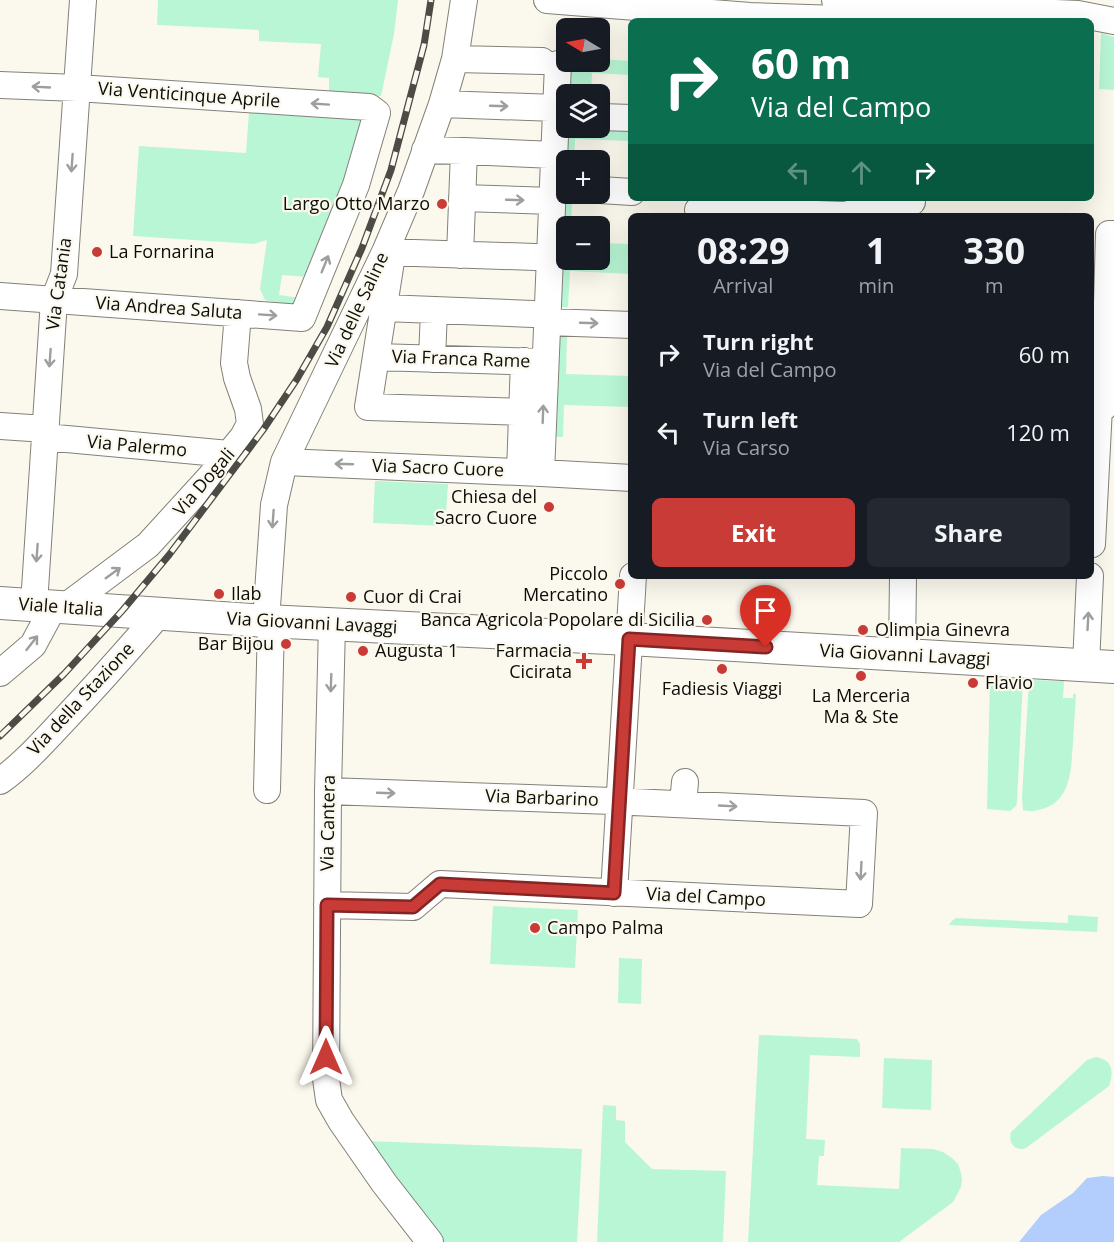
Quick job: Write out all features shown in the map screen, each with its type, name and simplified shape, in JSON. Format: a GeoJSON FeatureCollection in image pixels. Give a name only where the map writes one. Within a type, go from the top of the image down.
{"type":"FeatureCollection","features":[{"type":"Feature","properties":{"kind":"main road","name":"Viale Italia"},"geometry":{"type":"LineString","coordinates":[[0,603],[122,611]]}},
{"type":"Feature","properties":{"kind":"main road","name":"Via Giovanni Lavaggi"},"geometry":{"type":"LineString","coordinates":[[122,611],[1100,666]]}},
{"type":"Feature","properties":{"kind":"street","name":"Via Catania"},"geometry":{"type":"LineString","coordinates":[[51,606],[45,433],[54,300],[64,274],[83,0]]}},
{"type":"Feature","properties":{"kind":"street","name":"Via delle Saline"},"geometry":{"type":"LineString","coordinates":[[267,790],[268,621],[274,505],[284,462],[389,252],[442,104],[455,58],[464,0]]}},
{"type":"Feature","properties":{"kind":"street"},"geometry":{"type":"LineString","coordinates":[[547,0],[691,6],[745,18]]}},
{"type":"Feature","properties":{"kind":"street"},"geometry":{"type":"LineString","coordinates":[[835,0],[911,16]]}},
{"type":"Feature","properties":{"kind":"street"},"geometry":{"type":"LineString","coordinates":[[804,18],[911,16],[1043,6],[1114,21]]}},
{"type":"Feature","properties":{"kind":"street"},"geometry":{"type":"LineString","coordinates":[[455,58],[550,63],[556,96]]}},
{"type":"Feature","properties":{"kind":"street","name":"Via Venticinque Aprile"},"geometry":{"type":"LineString","coordinates":[[0,85],[369,107],[377,112],[356,185],[302,318]]}},
{"type":"Feature","properties":{"kind":"street"},"geometry":{"type":"LineString","coordinates":[[442,104],[556,113]]}},
{"type":"Feature","properties":{"kind":"street"},"geometry":{"type":"LineString","coordinates":[[610,117],[628,118]]}},
{"type":"Feature","properties":{"kind":"street"},"geometry":{"type":"LineString","coordinates":[[556,138],[554,155],[556,180]]}},
{"type":"Feature","properties":{"kind":"street"},"geometry":{"type":"LineString","coordinates":[[425,150],[554,155]]}},
{"type":"Feature","properties":{"kind":"street"},"geometry":{"type":"LineString","coordinates":[[460,255],[470,198],[464,151]]}},
{"type":"Feature","properties":{"kind":"street"},"geometry":{"type":"LineString","coordinates":[[610,191],[628,192]]}},
{"type":"Feature","properties":{"kind":"street"},"geometry":{"type":"LineString","coordinates":[[470,198],[556,193]]}},
{"type":"Feature","properties":{"kind":"street"},"geometry":{"type":"LineString","coordinates":[[531,472],[535,361],[556,200]]}},
{"type":"Feature","properties":{"kind":"street"},"geometry":{"type":"LineString","coordinates":[[698,208],[737,205],[858,210],[874,205],[912,205]]}},
{"type":"Feature","properties":{"kind":"street"},"geometry":{"type":"LineString","coordinates":[[1094,532],[1100,497],[1109,234],[1114,234]]}},
{"type":"Feature","properties":{"kind":"street"},"geometry":{"type":"LineString","coordinates":[[523,412],[368,407],[384,308],[389,252],[535,257]]}},
{"type":"Feature","properties":{"kind":"street","name":"Via Andrea Saluta"},"geometry":{"type":"LineString","coordinates":[[0,296],[302,318]]}},
{"type":"Feature","properties":{"kind":"street"},"geometry":{"type":"LineString","coordinates":[[384,308],[628,325]]}},
{"type":"Feature","properties":{"kind":"street"},"geometry":{"type":"LineString","coordinates":[[432,359],[434,310]]}},
{"type":"Feature","properties":{"kind":"street","name":"Via Dogali"},"geometry":{"type":"LineString","coordinates":[[51,606],[148,546],[243,437],[250,424],[248,409],[234,363],[238,313]]}},
{"type":"Feature","properties":{"kind":"street","name":"Via Franca Rame"},"geometry":{"type":"LineString","coordinates":[[376,357],[535,361]]}},
{"type":"Feature","properties":{"kind":"street"},"geometry":{"type":"LineString","coordinates":[[531,472],[523,412],[535,361]]}},
{"type":"Feature","properties":{"kind":"street","name":"Via Palermo"},"geometry":{"type":"LineString","coordinates":[[0,426],[228,454]]}},
{"type":"Feature","properties":{"kind":"street","name":"Via Sacro Cuore"},"geometry":{"type":"LineString","coordinates":[[284,462],[628,478]]}},
{"type":"Feature","properties":{"kind":"street"},"geometry":{"type":"LineString","coordinates":[[614,893],[633,579]]}},
{"type":"Feature","properties":{"kind":"street"},"geometry":{"type":"LineString","coordinates":[[902,655],[903,579]]}},
{"type":"Feature","properties":{"kind":"street"},"geometry":{"type":"LineString","coordinates":[[1090,579],[1100,666]]}},
{"type":"Feature","properties":{"kind":"street"},"geometry":{"type":"LineString","coordinates":[[0,673],[33,645],[51,606]]}},
{"type":"Feature","properties":{"kind":"street","name":"Via della Stazione"},"geometry":{"type":"LineString","coordinates":[[0,781],[9,775],[53,731],[159,614]]}},
{"type":"Feature","properties":{"kind":"street","name":"Via Cantera"},"geometry":{"type":"LineString","coordinates":[[332,624],[327,905],[326,1079],[329,1100],[384,1183],[430,1242]]}},
{"type":"Feature","properties":{"kind":"street","name":"Via Barbarino"},"geometry":{"type":"LineString","coordinates":[[328,790],[620,801],[684,793],[864,813]]}},
{"type":"Feature","properties":{"kind":"street","name":"Via del Campo"},"geometry":{"type":"LineString","coordinates":[[327,905],[413,907],[440,884],[859,904],[864,813]]}},
{"type":"Feature","properties":{"kind":"green space"},"geometry":{"type":"Polygon","coordinates":[[[158,0],[398,0],[394,34],[381,96],[329,92],[329,78],[318,77],[321,44],[259,41],[259,30],[157,25],[158,0]]]}},
{"type":"Feature","properties":{"kind":"green space"},"geometry":{"type":"Polygon","coordinates":[[[1101,33],[1114,37],[1114,90],[1099,89],[1101,33]]]}},
{"type":"Feature","properties":{"kind":"green space"},"geometry":{"type":"Polygon","coordinates":[[[610,60],[628,61],[628,75],[592,73],[591,84],[567,84],[567,72],[610,72],[610,60]]]}},
{"type":"Feature","properties":{"kind":"green space"},"geometry":{"type":"Polygon","coordinates":[[[259,110],[364,115],[366,125],[309,277],[282,275],[279,295],[301,298],[297,303],[276,303],[265,300],[260,289],[267,240],[254,244],[133,236],[139,146],[246,153],[249,112],[259,110]]]}},
{"type":"Feature","properties":{"kind":"green space"},"geometry":{"type":"Polygon","coordinates":[[[610,127],[628,127],[628,141],[575,139],[574,150],[564,150],[566,138],[610,138],[610,127]]]}},
{"type":"Feature","properties":{"kind":"green space"},"geometry":{"type":"Polygon","coordinates":[[[560,204],[572,204],[571,216],[560,216],[560,204]]]}},
{"type":"Feature","properties":{"kind":"green space"},"geometry":{"type":"Polygon","coordinates":[[[610,243],[628,244],[628,274],[570,271],[568,307],[556,307],[557,270],[610,270],[610,243]]]}},
{"type":"Feature","properties":{"kind":"green space"},"geometry":{"type":"Polygon","coordinates":[[[555,337],[567,337],[566,374],[628,376],[628,407],[564,405],[563,437],[550,437],[555,337]]]}},
{"type":"Feature","properties":{"kind":"green space"},"geometry":{"type":"Polygon","coordinates":[[[375,481],[448,484],[445,526],[373,523],[375,481]]]}},
{"type":"Feature","properties":{"kind":"green space"},"geometry":{"type":"Polygon","coordinates":[[[990,678],[1023,679],[1017,802],[1010,811],[987,809],[990,678]]]}},
{"type":"Feature","properties":{"kind":"green space"},"geometry":{"type":"Polygon","coordinates":[[[1029,680],[1064,681],[1063,698],[1073,698],[1073,694],[1076,694],[1072,762],[1068,782],[1059,799],[1052,805],[1030,811],[1023,810],[1022,797],[1029,680]]]}},
{"type":"Feature","properties":{"kind":"green space","name":"Campo Palma"},"geometry":{"type":"Polygon","coordinates":[[[493,906],[578,910],[575,968],[490,964],[493,906]]]}},
{"type":"Feature","properties":{"kind":"green space"},"geometry":{"type":"Polygon","coordinates":[[[1068,915],[1098,917],[1097,932],[949,925],[956,918],[1068,923],[1068,915]]]}},
{"type":"Feature","properties":{"kind":"green space"},"geometry":{"type":"Polygon","coordinates":[[[619,958],[642,959],[641,1004],[618,1003],[619,958]]]}},
{"type":"Feature","properties":{"kind":"green space"},"geometry":{"type":"Polygon","coordinates":[[[759,1035],[857,1039],[860,1044],[860,1057],[810,1055],[806,1139],[825,1140],[824,1156],[819,1156],[817,1185],[899,1189],[901,1148],[933,1149],[943,1152],[958,1164],[962,1181],[953,1202],[899,1242],[748,1242],[759,1035]]]}},
{"type":"Feature","properties":{"kind":"green space"},"geometry":{"type":"Polygon","coordinates":[[[884,1058],[932,1060],[931,1110],[882,1108],[884,1058]]]}},
{"type":"Feature","properties":{"kind":"green space"},"geometry":{"type":"Polygon","coordinates":[[[1102,1058],[1111,1067],[1109,1086],[1026,1148],[1015,1147],[1010,1139],[1011,1132],[1087,1060],[1102,1058]]]}},
{"type":"Feature","properties":{"kind":"green space"},"geometry":{"type":"Polygon","coordinates":[[[603,1105],[616,1106],[616,1120],[625,1121],[625,1142],[652,1169],[726,1171],[723,1242],[597,1242],[603,1105]]]}},
{"type":"Feature","properties":{"kind":"green space"},"geometry":{"type":"Polygon","coordinates":[[[366,1141],[582,1149],[577,1242],[442,1242],[366,1141]]]}},
{"type":"Feature","properties":{"kind":"water"},"geometry":{"type":"Polygon","coordinates":[[[1114,1177],[1114,1242],[1019,1242],[1041,1215],[1073,1193],[1087,1178],[1114,1177]]]}},
{"type":"Feature","properties":{"kind":"railway"},"geometry":{"type":"LineString","coordinates":[[0,736],[64,674],[122,611],[169,555],[263,430],[297,379],[327,327],[362,248],[391,170],[424,45],[431,0]]}},
{"type":"Feature","properties":{"kind":"place","name":"Largo Otto Marzo"},"geometry":{"type":"Point","coordinates":[442,204]}},
{"type":"Feature","properties":{"kind":"place","name":"La Fornarina"},"geometry":{"type":"Point","coordinates":[97,252]}},
{"type":"Feature","properties":{"kind":"place","name":"Chiesa del Sacro Cuore"},"geometry":{"type":"Point","coordinates":[549,507]}},
{"type":"Feature","properties":{"kind":"place","name":"Piccolo Mercatino"},"geometry":{"type":"Point","coordinates":[620,584]}},
{"type":"Feature","properties":{"kind":"place","name":"Ilab"},"geometry":{"type":"Point","coordinates":[219,594]}},
{"type":"Feature","properties":{"kind":"place","name":"Cuor di Crai"},"geometry":{"type":"Point","coordinates":[351,597]}},
{"type":"Feature","properties":{"kind":"place","name":"Banca Agricola Popolare di Sicilia"},"geometry":{"type":"Point","coordinates":[707,620]}},
{"type":"Feature","properties":{"kind":"place","name":"Olimpia Ginevra"},"geometry":{"type":"Point","coordinates":[863,630]}},
{"type":"Feature","properties":{"kind":"place","name":"Bar Bijou"},"geometry":{"type":"Point","coordinates":[286,644]}},
{"type":"Feature","properties":{"kind":"place","name":"Augusta 1"},"geometry":{"type":"Point","coordinates":[363,651]}},
{"type":"Feature","properties":{"kind":"place","name":"Farmacia Cicirata"},"geometry":{"type":"Point","coordinates":[584,661]}},
{"type":"Feature","properties":{"kind":"place","name":"Fadiesis Viaggi"},"geometry":{"type":"Point","coordinates":[722,669]}},
{"type":"Feature","properties":{"kind":"place","name":"La Merceria Ma & Ste"},"geometry":{"type":"Point","coordinates":[861,676]}},
{"type":"Feature","properties":{"kind":"place","name":"Flavio"},"geometry":{"type":"Point","coordinates":[973,683]}},
{"type":"Feature","properties":{"kind":"place","name":"Campo Palma"},"geometry":{"type":"Point","coordinates":[535,928]}},
{"type":"Feature","properties":{"kind":"route"},"geometry":{"type":"LineString","coordinates":[[326,1057],[327,905],[413,907],[440,884],[614,893],[629,639],[766,647]]}}]}
